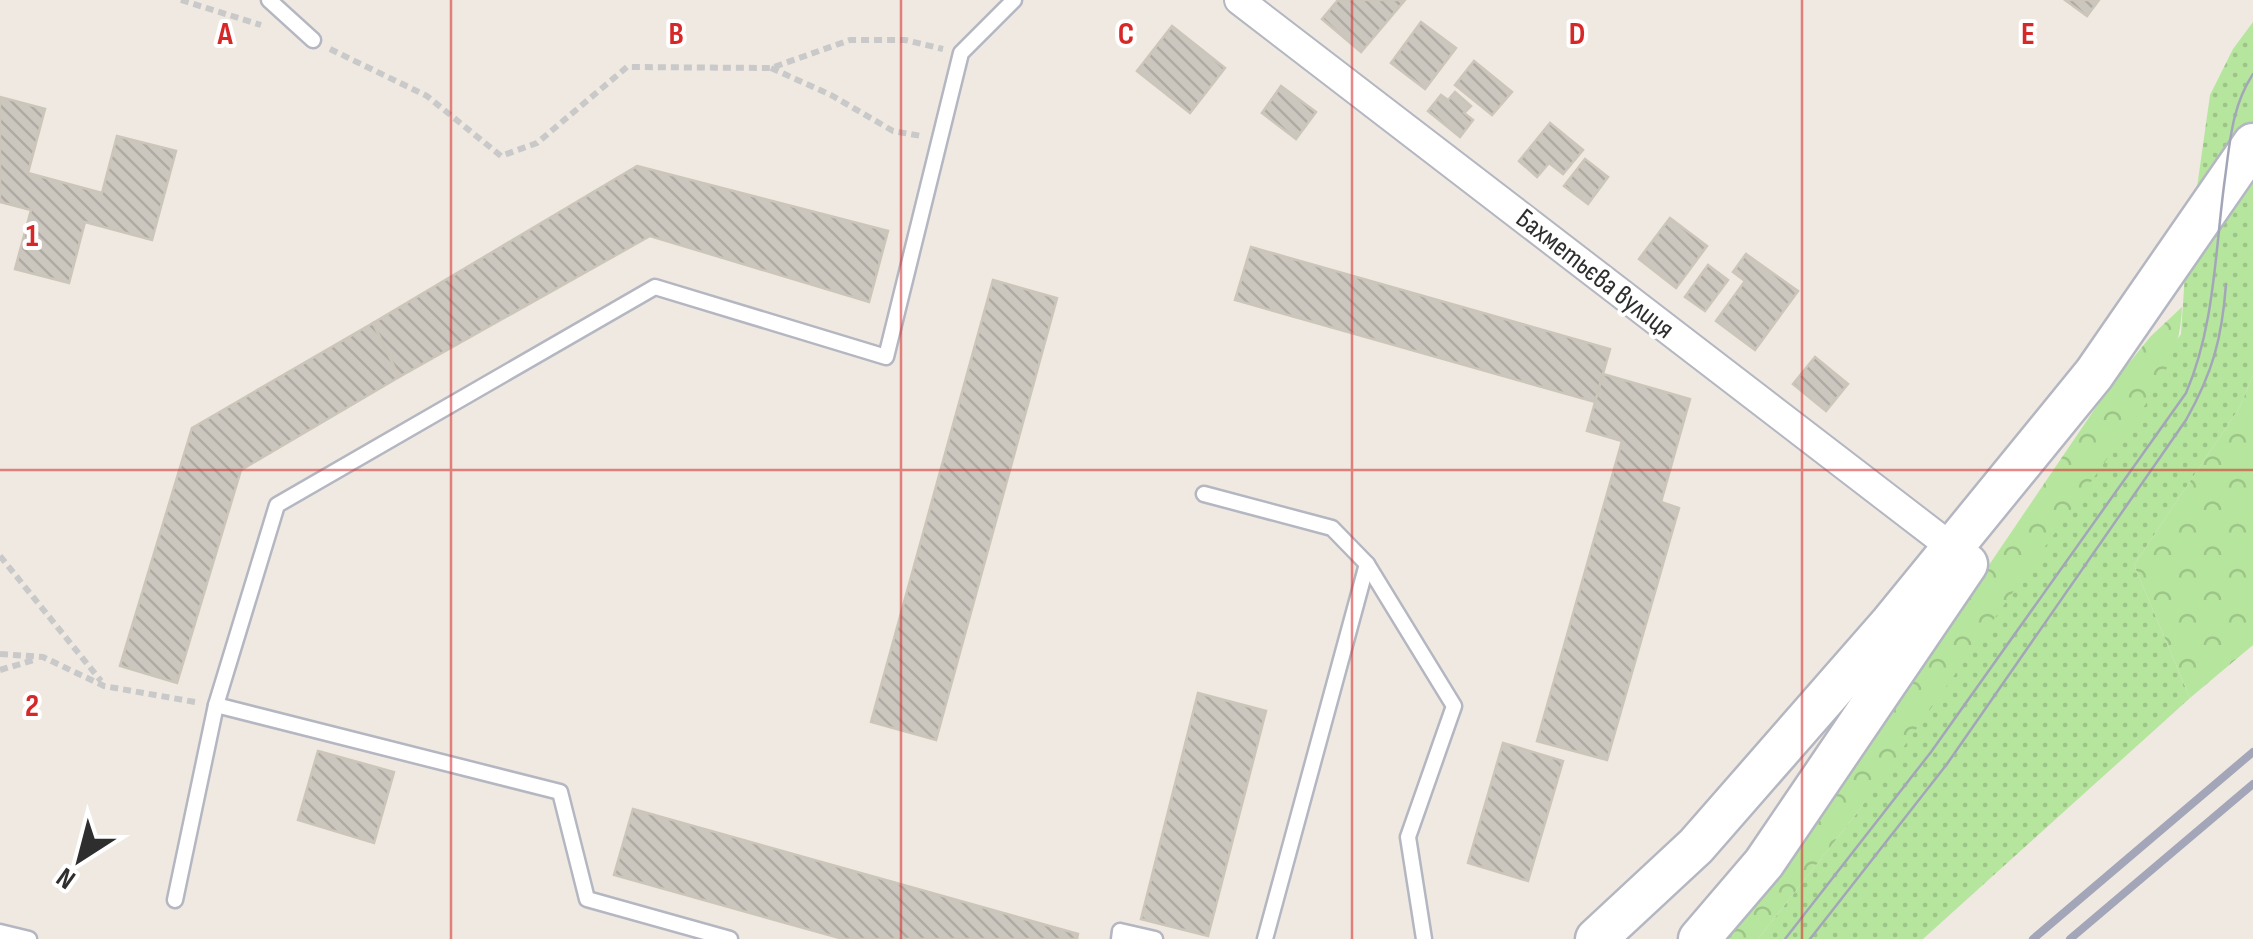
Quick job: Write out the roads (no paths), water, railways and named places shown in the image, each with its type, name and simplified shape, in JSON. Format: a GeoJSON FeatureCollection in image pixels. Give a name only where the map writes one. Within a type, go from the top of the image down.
{"type":"FeatureCollection","features":[{"type":"Feature","properties":{"kind":"main road"},"geometry":{"type":"LineString","coordinates":[[1699,939],[1764,862],[2253,144]]}},
{"type":"Feature","properties":{"kind":"main road"},"geometry":{"type":"LineString","coordinates":[[1596,939],[1696,846],[1891,622],[2094,374]]}},
{"type":"Feature","properties":{"kind":"street","name":"Бахметьєва вулиця"},"geometry":{"type":"LineString","coordinates":[[1239,0],[1951,547]]}},
{"type":"Feature","properties":{"kind":"lane"},"geometry":{"type":"LineString","coordinates":[[269,0],[312,40]]}},
{"type":"Feature","properties":{"kind":"lane"},"geometry":{"type":"LineString","coordinates":[[175,900],[216,705],[277,505],[656,288],[886,356],[961,53],[1014,0]]}},
{"type":"Feature","properties":{"kind":"lane"},"geometry":{"type":"LineString","coordinates":[[1204,494],[1332,528],[1368,564],[1454,706],[1408,837],[1424,939]]}},
{"type":"Feature","properties":{"kind":"lane"},"geometry":{"type":"LineString","coordinates":[[1265,939],[1368,564]]}},
{"type":"Feature","properties":{"kind":"lane"},"geometry":{"type":"LineString","coordinates":[[216,705],[560,792],[586,899],[730,939]]}},
{"type":"Feature","properties":{"kind":"lane"},"geometry":{"type":"LineString","coordinates":[[0,932],[28,939]]}},
{"type":"Feature","properties":{"kind":"lane"},"geometry":{"type":"LineString","coordinates":[[1118,939],[1120,932],[1155,939]]}},
{"type":"Feature","properties":{"kind":"tram line"},"geometry":{"type":"LineString","coordinates":[[1785,939],[1931,752],[2186,393],[2203,341],[2213,287],[2233,124],[2253,74]]}},
{"type":"Feature","properties":{"kind":"tram line"},"geometry":{"type":"LineString","coordinates":[[1810,939],[1947,764],[2186,420],[2215,354],[2226,284]]}},
{"type":"Feature","properties":{"kind":"railway"},"geometry":{"type":"LineString","coordinates":[[2033,939],[2253,752]]}},
{"type":"Feature","properties":{"kind":"railway"},"geometry":{"type":"LineString","coordinates":[[2070,939],[2253,784]]}}]}
